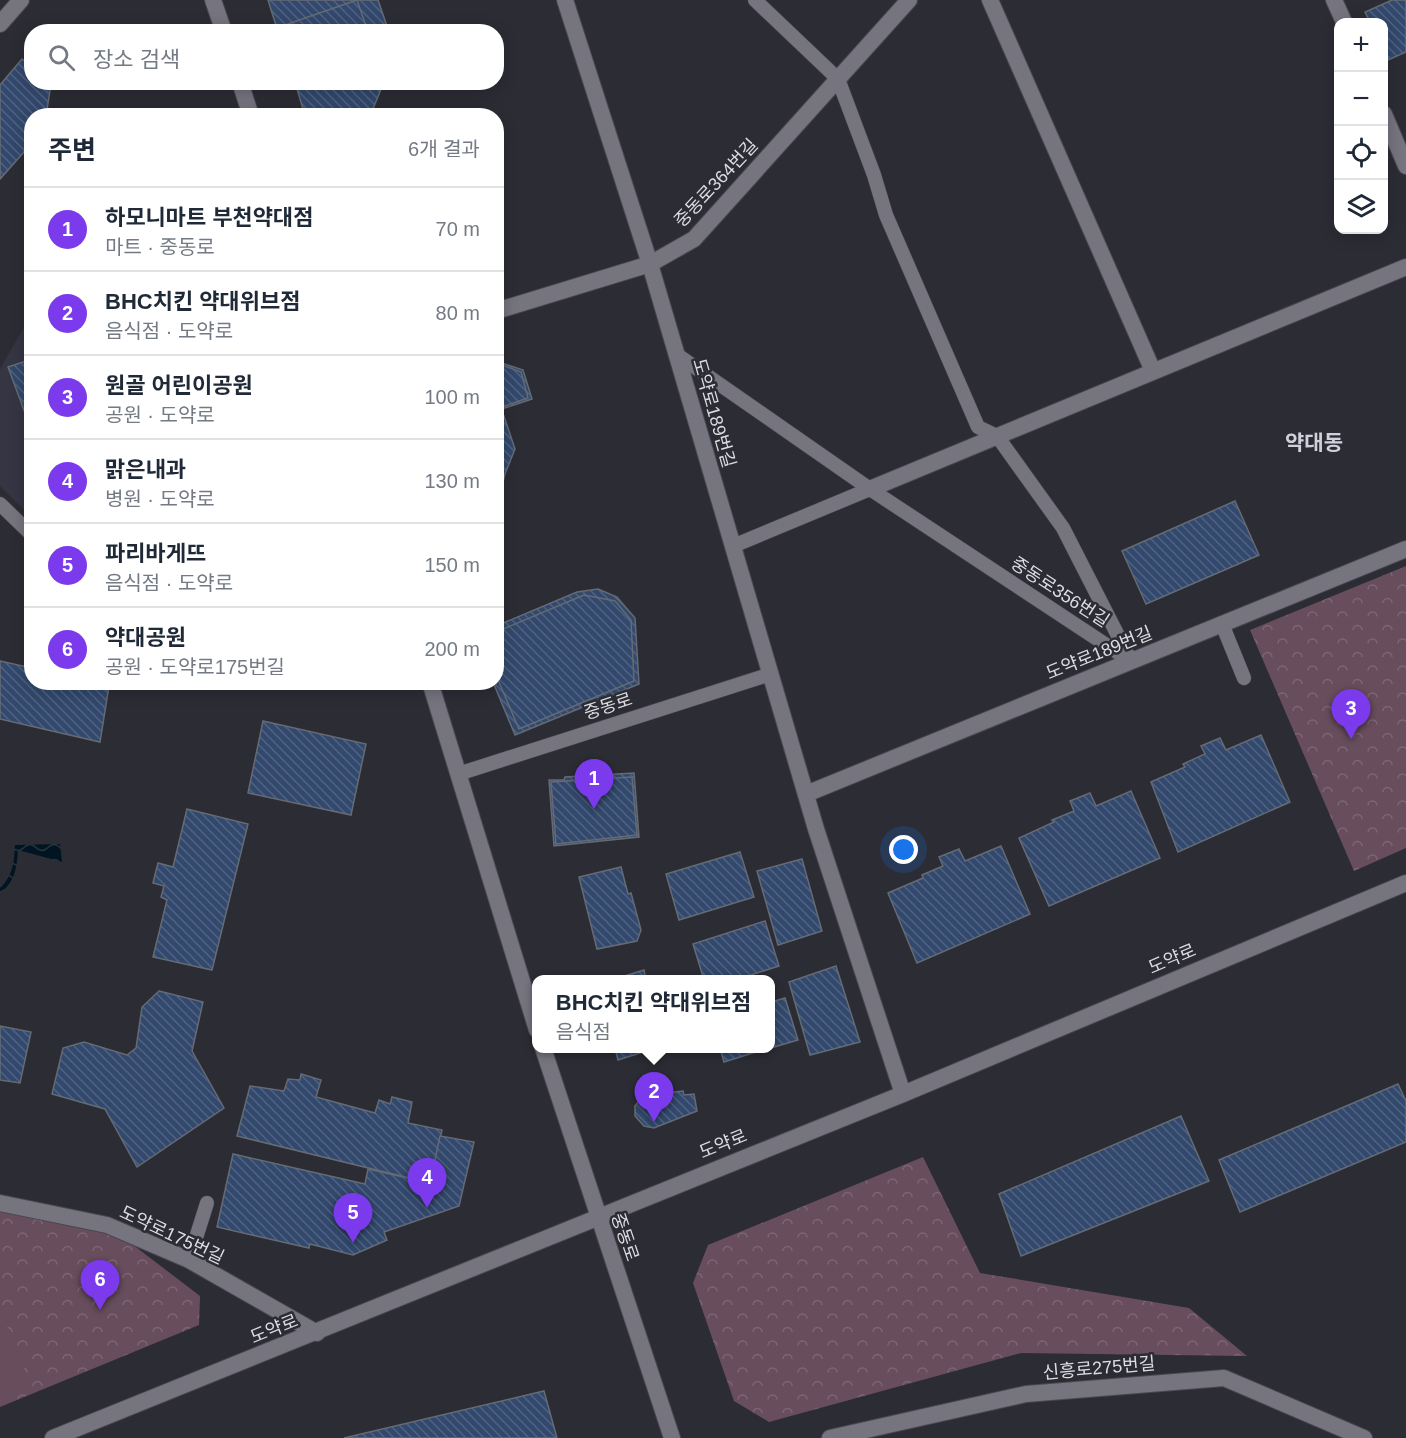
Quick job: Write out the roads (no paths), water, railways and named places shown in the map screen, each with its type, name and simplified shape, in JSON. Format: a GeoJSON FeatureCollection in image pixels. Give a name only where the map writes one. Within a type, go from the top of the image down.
{"type":"FeatureCollection","features":[{"type":"Feature","properties":{"kind":"street"},"geometry":{"type":"LineString","coordinates":[[0,24],[21,0]]}},
{"type":"Feature","properties":{"kind":"street"},"geometry":{"type":"LineString","coordinates":[[213,0],[221,24]]}},
{"type":"Feature","properties":{"kind":"street","name":"도약로189번길"},"geometry":{"type":"LineString","coordinates":[[565,0],[650,264],[806,794],[903,1094]]}},
{"type":"Feature","properties":{"kind":"street","name":"중동로364번길"},"geometry":{"type":"LineString","coordinates":[[504,309],[650,264],[694,239],[909,0]]}},
{"type":"Feature","properties":{"kind":"street"},"geometry":{"type":"LineString","coordinates":[[990,0],[1153,371]]}},
{"type":"Feature","properties":{"kind":"street"},"geometry":{"type":"LineString","coordinates":[[1334,0],[1342,18]]}},
{"type":"Feature","properties":{"kind":"street"},"geometry":{"type":"LineString","coordinates":[[243,90],[248,108]]}},
{"type":"Feature","properties":{"kind":"street"},"geometry":{"type":"LineString","coordinates":[[1388,125],[1406,166]]}},
{"type":"Feature","properties":{"kind":"street"},"geometry":{"type":"LineString","coordinates":[[870,489],[1406,267]]}},
{"type":"Feature","properties":{"kind":"street","name":"도약로189번길"},"geometry":{"type":"LineString","coordinates":[[806,794],[1406,549]]}},
{"type":"Feature","properties":{"kind":"street"},"geometry":{"type":"LineString","coordinates":[[432,690],[532,1014]]}},
{"type":"Feature","properties":{"kind":"street","name":"도약로"},"geometry":{"type":"LineString","coordinates":[[53,1438],[903,1094],[1406,883]]}},
{"type":"Feature","properties":{"kind":"street","name":"중동로"},"geometry":{"type":"LineString","coordinates":[[545,1053],[672,1438]]}},
{"type":"Feature","properties":{"kind":"street","name":"도약로175번길"},"geometry":{"type":"LineString","coordinates":[[0,1203],[107,1225],[189,1260],[317,1333]]}},
{"type":"Feature","properties":{"kind":"street","name":"신흥로275번길"},"geometry":{"type":"LineString","coordinates":[[830,1438],[1026,1394],[1224,1378],[1364,1438]]}},
{"type":"Feature","properties":{"kind":"lane"},"geometry":{"type":"LineString","coordinates":[[755,0],[838,80],[874,175],[886,215],[978,427],[996,436]]}},
{"type":"Feature","properties":{"kind":"lane","name":"도약로189번길"},"geometry":{"type":"LineString","coordinates":[[676,354],[870,489]]}},
{"type":"Feature","properties":{"kind":"lane","name":"중동로356번길"},"geometry":{"type":"LineString","coordinates":[[996,436],[1063,528],[1131,661]]}},
{"type":"Feature","properties":{"kind":"lane"},"geometry":{"type":"LineString","coordinates":[[733,546],[870,489]]}},
{"type":"Feature","properties":{"kind":"lane","name":"중동로356번길"},"geometry":{"type":"LineString","coordinates":[[870,489],[1131,661]]}},
{"type":"Feature","properties":{"kind":"lane"},"geometry":{"type":"LineString","coordinates":[[0,504],[24,527]]}},
{"type":"Feature","properties":{"kind":"lane"},"geometry":{"type":"LineString","coordinates":[[1222,624],[1244,678]]}},
{"type":"Feature","properties":{"kind":"lane","name":"중동로"},"geometry":{"type":"LineString","coordinates":[[458,774],[771,674]]}},
{"type":"Feature","properties":{"kind":"lane"},"geometry":{"type":"LineString","coordinates":[[189,1260],[207,1203]]}},
{"type":"Feature","properties":{"kind":"water"},"geometry":{"type":"Polygon","coordinates":[[[60,844],[62,862],[18,850],[14,874],[9,884],[0,893],[0,888],[8,879],[12,868],[15,845],[60,844]]]}},
{"type":"Feature","properties":{"kind":"place","name":"원골 어린이공원"},"geometry":{"type":"Point","coordinates":[1351,739]}},
{"type":"Feature","properties":{"kind":"place","name":"하모니마트 부천약대점"},"geometry":{"type":"Point","coordinates":[594,809]}},
{"type":"Feature","properties":{"kind":"place","name":"BHC치킨 약대위브점"},"geometry":{"type":"Point","coordinates":[654,1122]}},
{"type":"Feature","properties":{"kind":"place","name":"맑은내과"},"geometry":{"type":"Point","coordinates":[427,1208]}},
{"type":"Feature","properties":{"kind":"place","name":"파리바게뜨"},"geometry":{"type":"Point","coordinates":[353,1243]}},
{"type":"Feature","properties":{"kind":"place","name":"약대공원"},"geometry":{"type":"Point","coordinates":[100,1310]}},
{"type":"Feature","properties":{"kind":"district","name":"약대동"},"geometry":{"type":"Point","coordinates":[1314,442]}}]}
